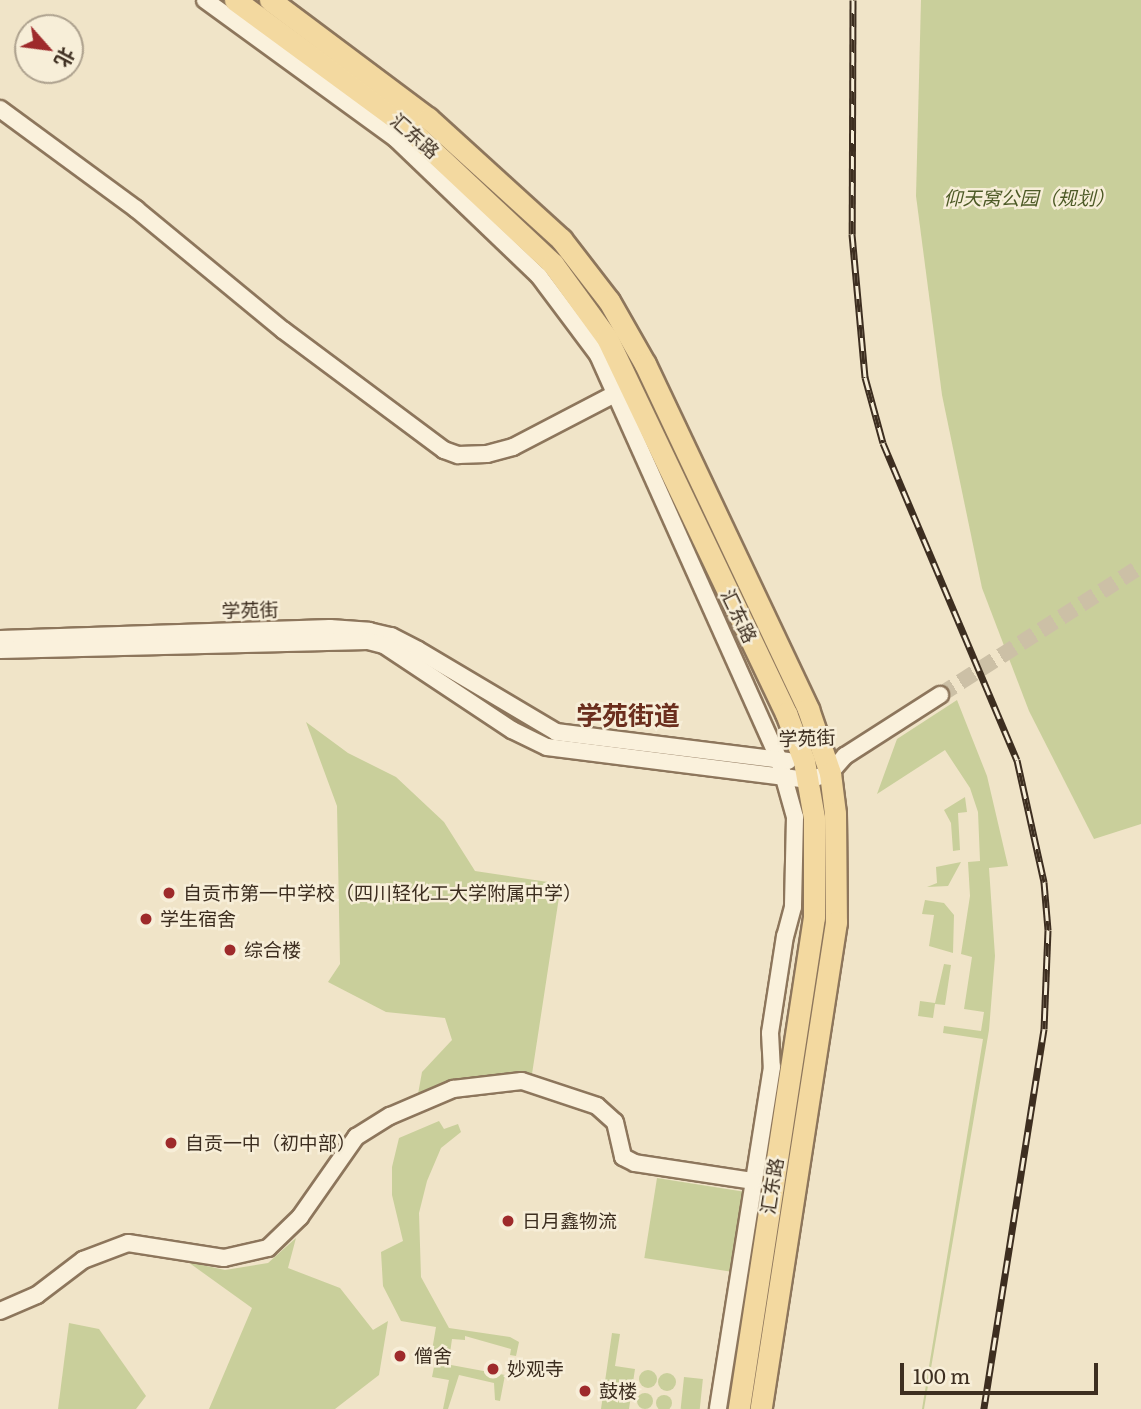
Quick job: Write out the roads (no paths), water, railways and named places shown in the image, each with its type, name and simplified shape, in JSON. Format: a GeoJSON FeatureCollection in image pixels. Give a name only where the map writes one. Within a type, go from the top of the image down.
{"type":"FeatureCollection","features":[{"type":"Feature","properties":{"kind":"main road","name":"汇东路"},"geometry":{"type":"LineString","coordinates":[[235,0],[404,124],[552,264],[607,338],[786,713],[822,765],[814,917],[739,1409]]}},
{"type":"Feature","properties":{"kind":"main road","name":"汇东路"},"geometry":{"type":"LineString","coordinates":[[270,0],[428,118],[561,239],[609,301],[645,364],[785,660],[822,765],[838,868],[836,922],[761,1409]]}},
{"type":"Feature","properties":{"kind":"street"},"geometry":{"type":"LineString","coordinates":[[205,0],[396,139],[520,258],[597,355],[779,761],[795,817],[797,855],[793,907],[770,1033],[772,1067],[718,1409]]}},
{"type":"Feature","properties":{"kind":"street"},"geometry":{"type":"LineString","coordinates":[[0,109],[136,209],[283,330],[444,450],[458,455],[486,454],[513,447],[615,394]]}},
{"type":"Feature","properties":{"kind":"street","name":"学苑街"},"geometry":{"type":"LineString","coordinates":[[0,639],[330,628],[369,631],[391,636],[418,650],[556,732],[822,765]]}},
{"type":"Feature","properties":{"kind":"street","name":"学苑街"},"geometry":{"type":"LineString","coordinates":[[0,650],[368,641],[384,645],[512,730],[547,747],[784,778],[822,765]]}},
{"type":"Feature","properties":{"kind":"street"},"geometry":{"type":"LineString","coordinates":[[822,765],[940,695]]}},
{"type":"Feature","properties":{"kind":"street"},"geometry":{"type":"LineString","coordinates":[[0,1311],[37,1295],[83,1260],[128,1243],[225,1258],[268,1248],[300,1217],[356,1137],[390,1116],[453,1089],[522,1081],[546,1088],[597,1106],[615,1122],[624,1157],[635,1163],[753,1181]]}},
{"type":"Feature","properties":{"kind":"tunnel"},"geometry":{"type":"LineString","coordinates":[[940,695],[1141,566]]}},
{"type":"Feature","properties":{"kind":"railway"},"geometry":{"type":"LineString","coordinates":[[853,0],[852,234],[865,377],[883,443],[1017,760],[1044,882],[1048,930],[1044,1029],[984,1409]]}},
{"type":"Feature","properties":{"kind":"place","name":"自贡市第一中学校（四川轻化工大学附属中学）"},"geometry":{"type":"Point","coordinates":[169,893]}},
{"type":"Feature","properties":{"kind":"place","name":"学生宿舍"},"geometry":{"type":"Point","coordinates":[146,919]}},
{"type":"Feature","properties":{"kind":"place","name":"综合楼"},"geometry":{"type":"Point","coordinates":[230,950]}},
{"type":"Feature","properties":{"kind":"place","name":"自贡一中（初中部）"},"geometry":{"type":"Point","coordinates":[171,1143]}},
{"type":"Feature","properties":{"kind":"place","name":"日月鑫物流"},"geometry":{"type":"Point","coordinates":[508,1221]}},
{"type":"Feature","properties":{"kind":"place","name":"僧舍"},"geometry":{"type":"Point","coordinates":[400,1356]}},
{"type":"Feature","properties":{"kind":"place","name":"妙观寺"},"geometry":{"type":"Point","coordinates":[493,1369]}},
{"type":"Feature","properties":{"kind":"place","name":"鼓楼"},"geometry":{"type":"Point","coordinates":[585,1391]}},
{"type":"Feature","properties":{"kind":"district","name":"学苑街道"},"geometry":{"type":"Point","coordinates":[628,714]}},
{"type":"Feature","properties":{"kind":"park label","name":"仰天窝公园（规划）"},"geometry":{"type":"Point","coordinates":[1029,198]}}]}
